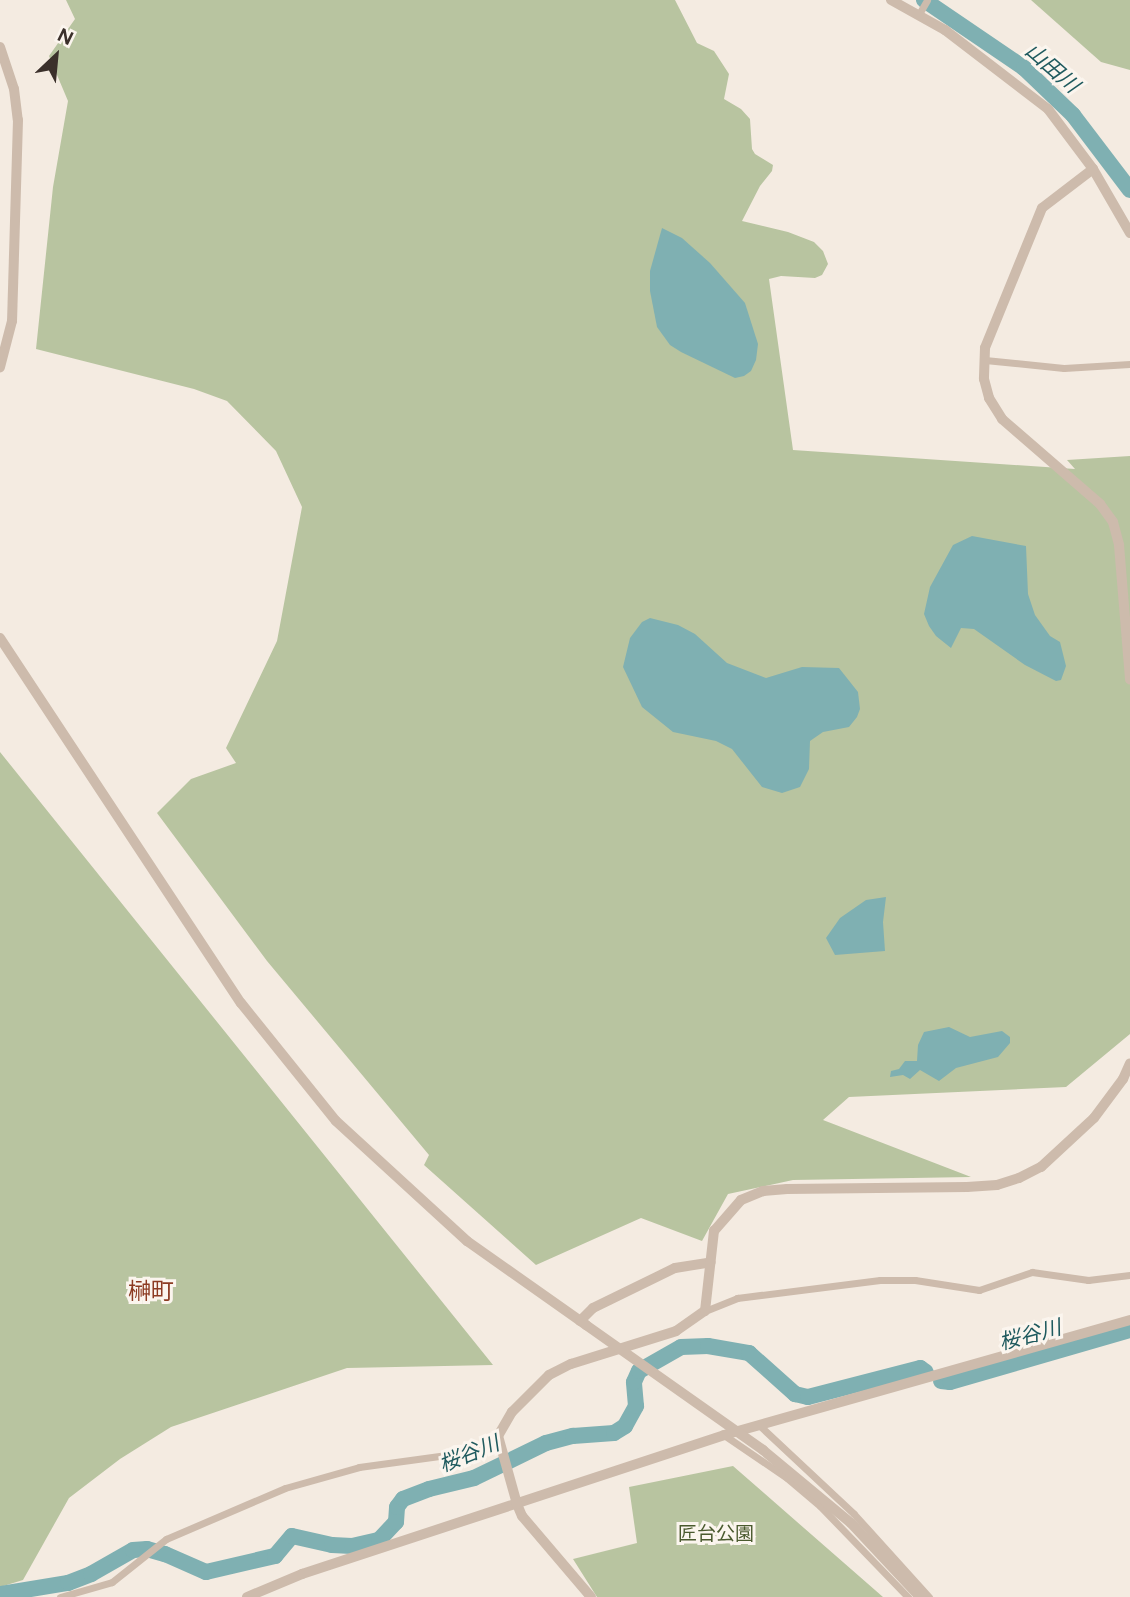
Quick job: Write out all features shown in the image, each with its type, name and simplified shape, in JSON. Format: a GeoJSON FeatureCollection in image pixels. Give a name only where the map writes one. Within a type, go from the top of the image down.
{"type":"FeatureCollection","features":[{"type":"Feature","properties":{"kind":"street"},"geometry":{"type":"LineString","coordinates":[[891,0],[919,14],[988,60],[1048,109],[1093,169],[1130,233]]}},
{"type":"Feature","properties":{"kind":"street"},"geometry":{"type":"LineString","coordinates":[[919,14],[927,0]]}},
{"type":"Feature","properties":{"kind":"street"},"geometry":{"type":"LineString","coordinates":[[0,47],[14,89],[18,120],[12,321],[0,367]]}},
{"type":"Feature","properties":{"kind":"street"},"geometry":{"type":"LineString","coordinates":[[1093,169],[1042,208],[1013,273],[985,348],[984,379],[989,398],[1002,419],[1100,504],[1113,523],[1122,565],[1130,680]]}},
{"type":"Feature","properties":{"kind":"street"},"geometry":{"type":"LineString","coordinates":[[985,359],[1064,368],[1130,364]]}},
{"type":"Feature","properties":{"kind":"street"},"geometry":{"type":"LineString","coordinates":[[0,638],[241,1003],[336,1121],[467,1241],[763,1450],[851,1523],[920,1597]]}},
{"type":"Feature","properties":{"kind":"street"},"geometry":{"type":"LineString","coordinates":[[705,1311],[713,1231],[741,1200],[763,1191],[967,1187],[997,1185],[1019,1178],[1041,1167],[1094,1118],[1123,1079],[1130,1063]]}},
{"type":"Feature","properties":{"kind":"street"},"geometry":{"type":"LineString","coordinates":[[583,1323],[593,1308],[675,1268],[711,1262]]}},
{"type":"Feature","properties":{"kind":"street"},"geometry":{"type":"LineString","coordinates":[[60,1597],[112,1582],[166,1539],[285,1488],[359,1467],[476,1451],[498,1436],[512,1412],[549,1375],[571,1364],[676,1331],[705,1311],[737,1298],[880,1280],[915,1280],[979,1290],[1032,1272],[1088,1280],[1130,1275]]}},
{"type":"Feature","properties":{"kind":"street"},"geometry":{"type":"LineString","coordinates":[[247,1597],[290,1579],[759,1424],[1130,1320]]}},
{"type":"Feature","properties":{"kind":"street"},"geometry":{"type":"LineString","coordinates":[[759,1424],[862,1522],[929,1597]]}},
{"type":"Feature","properties":{"kind":"street"},"geometry":{"type":"LineString","coordinates":[[724,1435],[787,1478],[820,1506],[908,1597]]}},
{"type":"Feature","properties":{"kind":"street"},"geometry":{"type":"LineString","coordinates":[[498,1436],[522,1516],[591,1597]]}},
{"type":"Feature","properties":{"kind":"green space"},"geometry":{"type":"Polygon","coordinates":[[[66,0],[675,0],[697,43],[714,51],[729,74],[724,99],[741,109],[750,119],[752,149],[755,154],[773,165],[742,221],[788,232],[814,242],[823,251],[828,264],[822,275],[815,278],[781,276],[769,279],[793,450],[1075,469],[1067,460],[1130,456],[1130,1034],[1066,1087],[849,1097],[823,1120],[971,1177],[793,1180],[728,1194],[702,1241],[641,1218],[536,1265],[424,1165],[429,1155],[267,961],[157,813],[191,779],[236,763],[226,748],[277,641],[302,507],[276,451],[227,401],[194,389],[36,349],[53,187],[68,101],[49,56],[75,19],[66,0]]]}},
{"type":"Feature","properties":{"kind":"green space"},"geometry":{"type":"Polygon","coordinates":[[[1031,0],[1130,0],[1130,70],[1101,62],[1031,0]]]}},
{"type":"Feature","properties":{"kind":"green space"},"geometry":{"type":"Polygon","coordinates":[[[0,752],[493,1365],[347,1368],[171,1427],[120,1459],[69,1498],[23,1580],[0,1587],[0,752]]]}},
{"type":"Feature","properties":{"kind":"green space","name":"匠台公園"},"geometry":{"type":"Polygon","coordinates":[[[733,1466],[883,1597],[597,1597],[573,1559],[637,1543],[629,1487],[733,1466]]]}},
{"type":"Feature","properties":{"kind":"water"},"geometry":{"type":"Polygon","coordinates":[[[662,228],[682,238],[710,263],[745,303],[758,344],[756,360],[751,371],[744,376],[735,378],[681,352],[670,345],[657,327],[650,291],[650,271],[662,228]]]}},
{"type":"Feature","properties":{"kind":"water"},"geometry":{"type":"Polygon","coordinates":[[[972,536],[1026,546],[1028,594],[1035,615],[1050,636],[1060,642],[1066,666],[1061,680],[1056,681],[1025,665],[974,629],[961,628],[951,648],[936,636],[929,626],[924,614],[930,587],[953,545],[972,536]]]}},
{"type":"Feature","properties":{"kind":"water"},"geometry":{"type":"Polygon","coordinates":[[[650,618],[678,625],[695,634],[727,663],[766,678],[802,667],[839,668],[858,692],[860,709],[857,717],[849,727],[823,732],[810,741],[809,769],[800,787],[782,793],[762,787],[732,749],[716,741],[673,732],[642,707],[623,667],[630,638],[642,622],[650,618]]]}},
{"type":"Feature","properties":{"kind":"water"},"geometry":{"type":"Polygon","coordinates":[[[886,897],[883,922],[885,951],[835,955],[826,938],[840,918],[866,900],[886,897]]]}},
{"type":"Feature","properties":{"kind":"water"},"geometry":{"type":"Polygon","coordinates":[[[949,1027],[970,1037],[1002,1031],[1010,1037],[1010,1043],[998,1057],[956,1068],[939,1081],[920,1070],[910,1079],[903,1075],[890,1077],[891,1071],[899,1069],[905,1061],[917,1061],[918,1045],[924,1032],[949,1027]]]}},
{"type":"Feature","properties":{"kind":"waterway","name":"山田川"},"geometry":{"type":"LineString","coordinates":[[924,0],[1024,68],[1073,115],[1130,190]]}},
{"type":"Feature","properties":{"kind":"waterway","name":"桜谷川"},"geometry":{"type":"LineString","coordinates":[[941,1381],[950,1382],[1130,1330]]}},
{"type":"Feature","properties":{"kind":"waterway","name":"桜谷川"},"geometry":{"type":"LineString","coordinates":[[0,1594],[68,1583],[91,1574],[133,1550],[147,1549],[165,1554],[206,1572],[275,1556],[292,1536],[332,1545],[352,1546],[379,1540],[396,1522],[397,1507],[403,1499],[429,1489],[474,1478],[546,1443],[573,1436],[614,1433],[625,1426],[636,1406],[634,1382],[639,1371],[681,1347],[708,1346],[749,1353],[795,1394],[808,1397],[920,1368],[926,1372]]}},
{"type":"Feature","properties":{"kind":"district","name":"榊町"},"geometry":{"type":"Point","coordinates":[151,1291]}}]}
